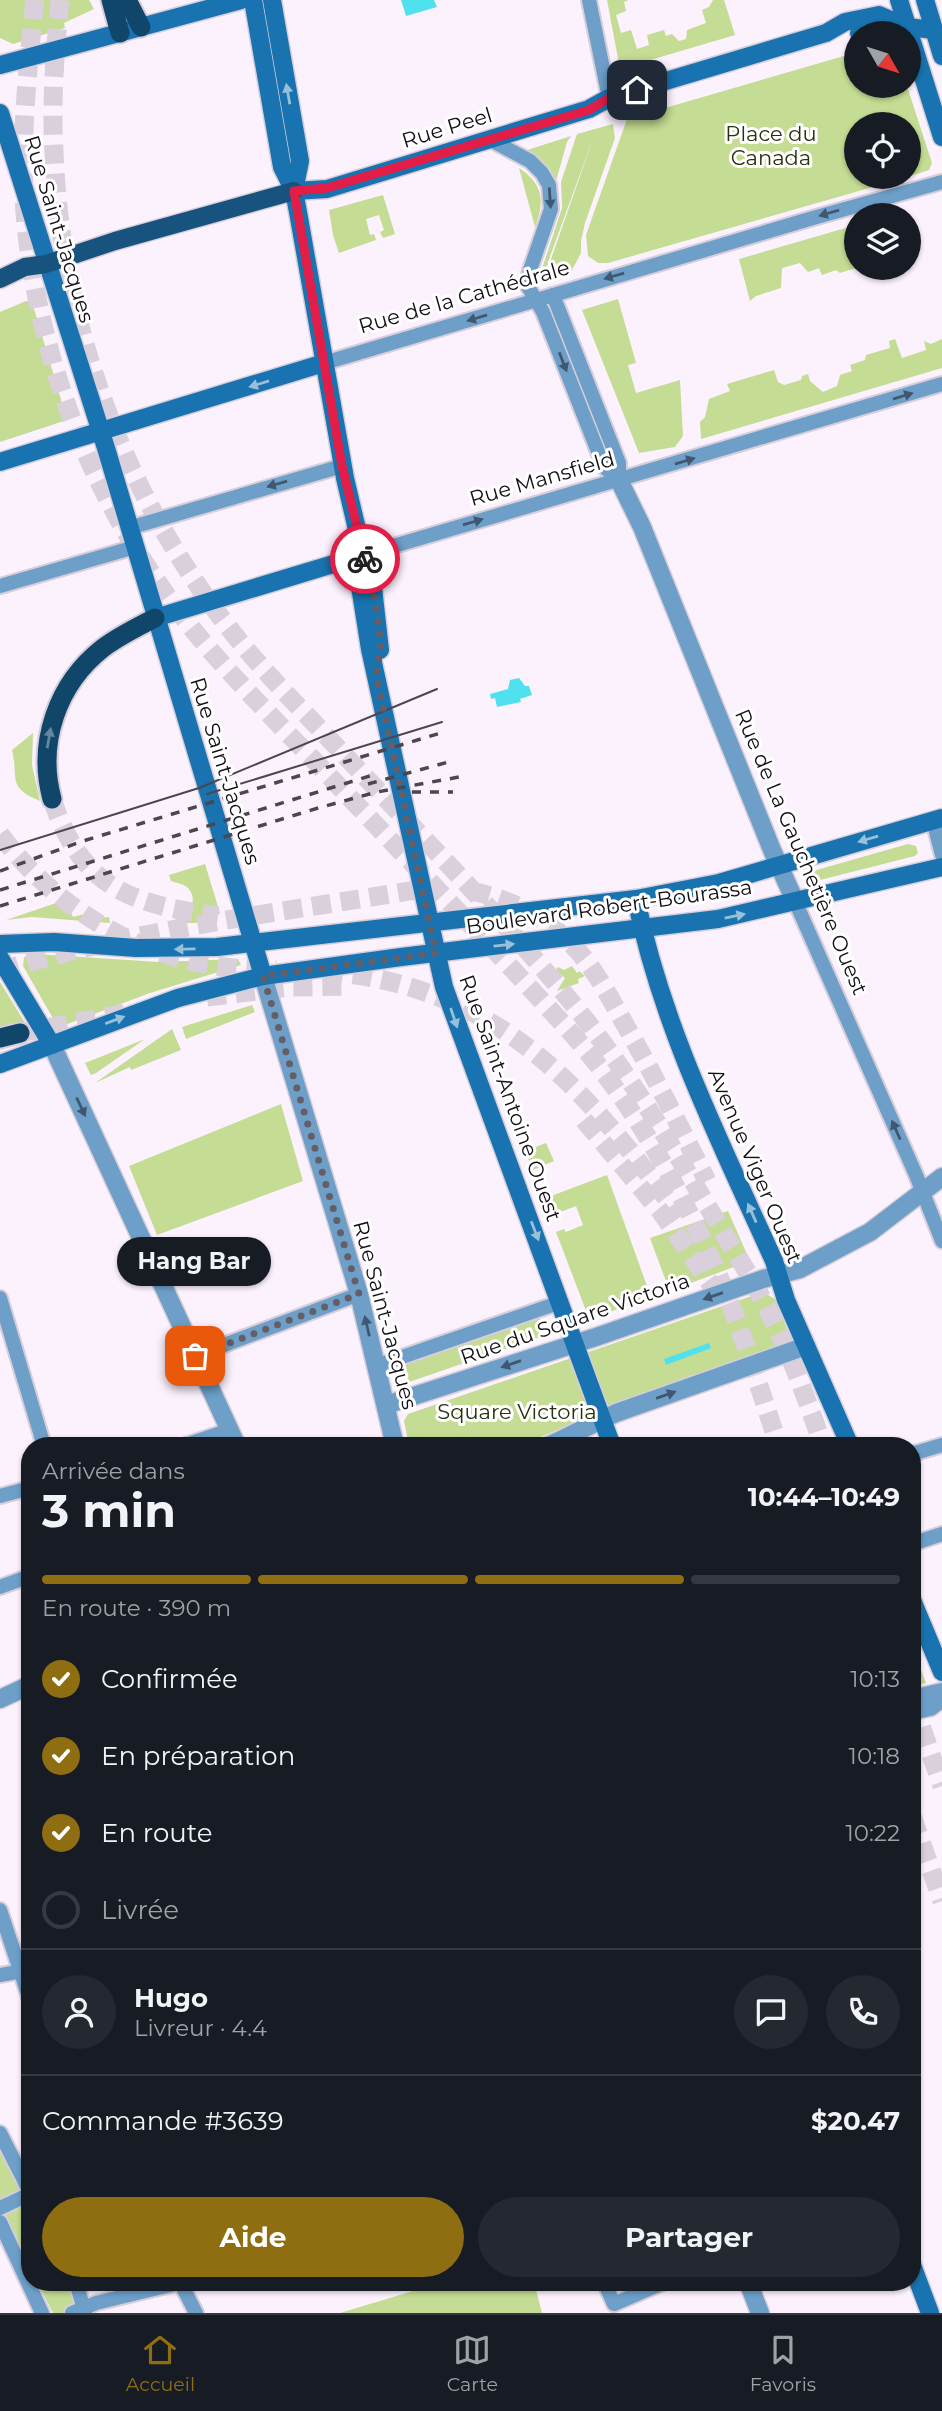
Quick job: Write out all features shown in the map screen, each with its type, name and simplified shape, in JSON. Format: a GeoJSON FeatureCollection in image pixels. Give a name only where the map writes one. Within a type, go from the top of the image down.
{"type":"FeatureCollection","features":[{"type":"Feature","properties":{"kind":"highway"},"geometry":{"type":"LineString","coordinates":[[111,0],[120,33]]}},
{"type":"Feature","properties":{"kind":"highway"},"geometry":{"type":"LineString","coordinates":[[127,0],[141,27]]}},
{"type":"Feature","properties":{"kind":"highway"},"geometry":{"type":"LineString","coordinates":[[52,799],[47,747],[52,722],[62,697],[81,669],[100,651],[155,618]]}},
{"type":"Feature","properties":{"kind":"highway"},"geometry":{"type":"LineString","coordinates":[[0,1038],[20,1033]]}},
{"type":"Feature","properties":{"kind":"main road"},"geometry":{"type":"LineString","coordinates":[[0,65],[241,0]]}},
{"type":"Feature","properties":{"kind":"main road","name":"Rue Saint-Antoine Ouest"},"geometry":{"type":"LineString","coordinates":[[253,0],[282,167],[294,191],[342,466],[363,555],[359,580],[376,675],[436,953],[456,1022],[609,1437]]}},
{"type":"Feature","properties":{"kind":"main road","name":"Rue Saint-Antoine Ouest"},"geometry":{"type":"LineString","coordinates":[[272,0],[300,161],[294,191]]}},
{"type":"Feature","properties":{"kind":"main road"},"geometry":{"type":"LineString","coordinates":[[899,0],[905,21]]}},
{"type":"Feature","properties":{"kind":"main road"},"geometry":{"type":"LineString","coordinates":[[925,0],[938,30],[942,56]]}},
{"type":"Feature","properties":{"kind":"main road","name":"Rue Peel"},"geometry":{"type":"LineString","coordinates":[[850,21],[879,15],[893,21]]}},
{"type":"Feature","properties":{"kind":"main road","name":"Rue Peel"},"geometry":{"type":"LineString","coordinates":[[294,191],[327,188],[589,110],[609,98],[826,33],[844,23]]}},
{"type":"Feature","properties":{"kind":"main road","name":"Rue Peel"},"geometry":{"type":"LineString","coordinates":[[826,33],[844,33]]}},
{"type":"Feature","properties":{"kind":"main road"},"geometry":{"type":"LineString","coordinates":[[921,71],[942,137]]}},
{"type":"Feature","properties":{"kind":"main road","name":"Rue Peel"},"geometry":{"type":"LineString","coordinates":[[0,279],[25,267],[46,264],[116,241],[294,191],[319,180],[585,99],[609,98]]}},
{"type":"Feature","properties":{"kind":"main road","name":"Rue Saint-Jacques"},"geometry":{"type":"LineString","coordinates":[[0,113],[100,432],[263,976]]}},
{"type":"Feature","properties":{"kind":"main road","name":"Rue Peel"},"geometry":{"type":"LineString","coordinates":[[0,292],[28,279],[46,264]]}},
{"type":"Feature","properties":{"kind":"main road","name":"Rue de la Cathédrale"},"geometry":{"type":"LineString","coordinates":[[0,461],[324,363]]}},
{"type":"Feature","properties":{"kind":"main road","name":"Rue Mansfield"},"geometry":{"type":"LineString","coordinates":[[155,618],[363,555]]}},
{"type":"Feature","properties":{"kind":"main road","name":"Boulevard Robert-Bourassa"},"geometry":{"type":"LineString","coordinates":[[0,944],[54,942],[180,949],[253,944],[636,899],[699,888],[938,819]]}},
{"type":"Feature","properties":{"kind":"main road","name":"Boulevard Robert-Bourassa"},"geometry":{"type":"LineString","coordinates":[[0,1064],[178,998],[263,976],[718,919],[942,867]]}},
{"type":"Feature","properties":{"kind":"main road","name":"Avenue Viger Ouest"},"geometry":{"type":"LineString","coordinates":[[636,899],[642,930],[675,1038],[774,1261],[786,1300],[846,1437]]}},
{"type":"Feature","properties":{"kind":"main road"},"geometry":{"type":"LineString","coordinates":[[0,958],[52,1045]]}},
{"type":"Feature","properties":{"kind":"main road"},"geometry":{"type":"LineString","coordinates":[[921,1625],[942,1672]]}},
{"type":"Feature","properties":{"kind":"main road"},"geometry":{"type":"LineString","coordinates":[[921,2289],[930,2313]]}},
{"type":"Feature","properties":{"kind":"street"},"geometry":{"type":"LineString","coordinates":[[589,0],[609,98]]}},
{"type":"Feature","properties":{"kind":"street","name":"Rue de La Gauchetière Ouest"},"geometry":{"type":"LineString","coordinates":[[489,139],[513,150],[533,164],[544,176],[551,192],[550,212],[527,278],[528,288],[543,312],[604,467],[620,480]]}},
{"type":"Feature","properties":{"kind":"street","name":"Rue de la Cathédrale"},"geometry":{"type":"LineString","coordinates":[[324,363],[942,182]]}},
{"type":"Feature","properties":{"kind":"street","name":"Rue de La Gauchetière Ouest"},"geometry":{"type":"LineString","coordinates":[[553,295],[619,464],[620,480],[651,549],[779,865],[942,1241]]}},
{"type":"Feature","properties":{"kind":"street","name":"Rue Mansfield"},"geometry":{"type":"LineString","coordinates":[[363,555],[942,384]]}},
{"type":"Feature","properties":{"kind":"street"},"geometry":{"type":"LineString","coordinates":[[129,528],[342,466]]}},
{"type":"Feature","properties":{"kind":"street"},"geometry":{"type":"LineString","coordinates":[[0,586],[135,548]]}},
{"type":"Feature","properties":{"kind":"street"},"geometry":{"type":"LineString","coordinates":[[938,819],[942,855]]}},
{"type":"Feature","properties":{"kind":"street","name":"Rue Saint-Jacques"},"geometry":{"type":"LineString","coordinates":[[263,976],[359,1294],[393,1437]]}},
{"type":"Feature","properties":{"kind":"street"},"geometry":{"type":"LineString","coordinates":[[52,1045],[234,1437]]}},
{"type":"Feature","properties":{"kind":"street","name":"Rue du Square Victoria"},"geometry":{"type":"LineString","coordinates":[[386,1405],[800,1269],[862,1237],[942,1177]]}},
{"type":"Feature","properties":{"kind":"street"},"geometry":{"type":"LineString","coordinates":[[195,1356],[359,1294]]}},
{"type":"Feature","properties":{"kind":"street"},"geometry":{"type":"LineString","coordinates":[[0,1298],[41,1437]]}},
{"type":"Feature","properties":{"kind":"street"},"geometry":{"type":"LineString","coordinates":[[376,1366],[561,1302]]}},
{"type":"Feature","properties":{"kind":"street"},"geometry":{"type":"LineString","coordinates":[[566,1437],[642,1404],[806,1346]]}},
{"type":"Feature","properties":{"kind":"street"},"geometry":{"type":"LineString","coordinates":[[921,1451],[942,1445]]}},
{"type":"Feature","properties":{"kind":"street"},"geometry":{"type":"LineString","coordinates":[[0,1496],[21,1490]]}},
{"type":"Feature","properties":{"kind":"street"},"geometry":{"type":"LineString","coordinates":[[921,1541],[942,1534]]}},
{"type":"Feature","properties":{"kind":"street"},"geometry":{"type":"LineString","coordinates":[[0,1587],[21,1579]]}},
{"type":"Feature","properties":{"kind":"street"},"geometry":{"type":"LineString","coordinates":[[0,1699],[21,1689]]}},
{"type":"Feature","properties":{"kind":"street"},"geometry":{"type":"LineString","coordinates":[[921,1697],[942,1692]]}},
{"type":"Feature","properties":{"kind":"street"},"geometry":{"type":"LineString","coordinates":[[921,1709],[930,1707],[942,1698]]}},
{"type":"Feature","properties":{"kind":"street"},"geometry":{"type":"LineString","coordinates":[[0,1910],[21,1960]]}},
{"type":"Feature","properties":{"kind":"street"},"geometry":{"type":"LineString","coordinates":[[0,1976],[21,1971]]}},
{"type":"Feature","properties":{"kind":"street"},"geometry":{"type":"LineString","coordinates":[[0,2133],[21,2175]]}},
{"type":"Feature","properties":{"kind":"street"},"geometry":{"type":"LineString","coordinates":[[0,2208],[21,2198]]}},
{"type":"Feature","properties":{"kind":"street"},"geometry":{"type":"LineString","coordinates":[[0,2222],[21,2269]]}},
{"type":"Feature","properties":{"kind":"street"},"geometry":{"type":"LineString","coordinates":[[31,2291],[41,2313]]}},
{"type":"Feature","properties":{"kind":"street"},"geometry":{"type":"LineString","coordinates":[[77,2291],[80,2311],[150,2291]]}},
{"type":"Feature","properties":{"kind":"street"},"geometry":{"type":"LineString","coordinates":[[185,2291],[196,2313]]}},
{"type":"Feature","properties":{"kind":"street"},"geometry":{"type":"LineString","coordinates":[[608,2291],[614,2304],[644,2291]]}},
{"type":"Feature","properties":{"kind":"street"},"geometry":{"type":"LineString","coordinates":[[751,2291],[760,2313]]}},
{"type":"Feature","properties":{"kind":"green space"},"geometry":{"type":"Polygon","coordinates":[[[0,0],[89,0],[94,9],[64,23],[65,28],[13,44],[0,38],[0,0]]]}},
{"type":"Feature","properties":{"kind":"green space"},"geometry":{"type":"Polygon","coordinates":[[[607,0],[629,0],[624,2],[626,11],[616,15],[621,33],[631,30],[637,49],[649,45],[647,35],[664,30],[666,36],[672,34],[679,41],[686,39],[687,30],[706,23],[702,10],[709,7],[713,0],[724,0],[735,35],[620,69],[607,0]]]}},
{"type":"Feature","properties":{"kind":"green space","name":"Place du Canada"},"geometry":{"type":"Polygon","coordinates":[[[844,56],[844,98],[911,98],[915,112],[844,112],[844,189],[866,189],[608,263],[598,263],[588,256],[586,235],[627,119],[844,56]]]}},
{"type":"Feature","properties":{"kind":"green space"},"geometry":{"type":"Polygon","coordinates":[[[613,124],[615,138],[585,223],[581,253],[570,274],[547,281],[549,265],[595,133],[548,262],[545,282],[541,282],[539,278],[562,208],[561,182],[577,134],[613,124]]]}},
{"type":"Feature","properties":{"kind":"green space","name":"Place du Canada"},"geometry":{"type":"Polygon","coordinates":[[[921,129],[932,163],[929,170],[921,173],[921,129]]]}},
{"type":"Feature","properties":{"kind":"green space"},"geometry":{"type":"Polygon","coordinates":[[[571,136],[556,181],[546,167],[527,150],[571,136]]]}},
{"type":"Feature","properties":{"kind":"green space"},"geometry":{"type":"Polygon","coordinates":[[[519,168],[533,180],[540,194],[540,209],[535,227],[519,168]]]}},
{"type":"Feature","properties":{"kind":"green space"},"geometry":{"type":"Polygon","coordinates":[[[383,195],[395,234],[383,238],[380,232],[384,230],[379,215],[366,219],[370,235],[374,234],[376,240],[339,253],[329,210],[383,195]]]}},
{"type":"Feature","properties":{"kind":"green space"},"geometry":{"type":"Polygon","coordinates":[[[844,228],[844,272],[836,270],[822,275],[819,268],[808,272],[800,263],[782,268],[781,288],[756,296],[750,301],[739,259],[844,228]]]}},
{"type":"Feature","properties":{"kind":"green space"},"geometry":{"type":"Polygon","coordinates":[[[618,299],[636,363],[628,365],[636,393],[680,380],[683,436],[675,447],[639,453],[582,310],[618,299]]]}},
{"type":"Feature","properties":{"kind":"green space"},"geometry":{"type":"Polygon","coordinates":[[[26,301],[31,302],[35,312],[67,420],[0,442],[0,312],[26,301]]]}},
{"type":"Feature","properties":{"kind":"green space"},"geometry":{"type":"Polygon","coordinates":[[[895,339],[902,358],[926,350],[924,341],[931,344],[942,339],[942,368],[701,439],[700,422],[705,417],[709,399],[730,391],[727,384],[774,370],[778,382],[784,385],[801,380],[802,376],[808,374],[810,381],[823,392],[837,386],[840,375],[852,371],[850,365],[865,360],[866,355],[890,348],[889,341],[895,339]]]}},
{"type":"Feature","properties":{"kind":"green space"},"geometry":{"type":"Polygon","coordinates":[[[33,733],[32,765],[40,801],[18,786],[12,750],[33,733]]]}},
{"type":"Feature","properties":{"kind":"green space"},"geometry":{"type":"Polygon","coordinates":[[[908,844],[916,846],[918,853],[915,856],[816,881],[812,876],[813,871],[908,844]]]}},
{"type":"Feature","properties":{"kind":"green space"},"geometry":{"type":"Polygon","coordinates":[[[205,864],[220,913],[213,919],[202,920],[202,923],[177,923],[177,916],[189,909],[193,897],[188,888],[171,881],[169,875],[205,864]]]}},
{"type":"Feature","properties":{"kind":"green space"},"geometry":{"type":"Polygon","coordinates":[[[59,902],[68,905],[73,917],[88,913],[98,918],[109,917],[110,923],[32,917],[6,920],[59,902]]]}},
{"type":"Feature","properties":{"kind":"green space"},"geometry":{"type":"Polygon","coordinates":[[[36,954],[159,962],[238,959],[241,965],[150,993],[62,1026],[54,1020],[23,966],[24,957],[36,954]]]}},
{"type":"Feature","properties":{"kind":"green space"},"geometry":{"type":"Polygon","coordinates":[[[572,966],[577,973],[579,971],[585,976],[578,979],[579,983],[557,991],[565,978],[559,973],[550,980],[543,978],[551,975],[558,967],[564,970],[572,966]]]}},
{"type":"Feature","properties":{"kind":"green space"},"geometry":{"type":"Polygon","coordinates":[[[0,982],[27,1026],[0,1030],[0,982]]]}},
{"type":"Feature","properties":{"kind":"green space"},"geometry":{"type":"Polygon","coordinates":[[[252,1005],[255,1012],[186,1039],[182,1027],[252,1005]]]}},
{"type":"Feature","properties":{"kind":"green space"},"geometry":{"type":"Polygon","coordinates":[[[172,1029],[181,1050],[131,1070],[130,1067],[95,1083],[172,1029]]]}},
{"type":"Feature","properties":{"kind":"green space"},"geometry":{"type":"Polygon","coordinates":[[[145,1039],[96,1073],[91,1075],[85,1063],[145,1039]]]}},
{"type":"Feature","properties":{"kind":"green space"},"geometry":{"type":"Polygon","coordinates":[[[281,1104],[303,1181],[157,1235],[129,1166],[281,1104]]]}},
{"type":"Feature","properties":{"kind":"green space"},"geometry":{"type":"Polygon","coordinates":[[[546,1143],[554,1161],[533,1170],[525,1151],[546,1143]]]}},
{"type":"Feature","properties":{"kind":"green space"},"geometry":{"type":"Polygon","coordinates":[[[607,1175],[651,1297],[593,1318],[588,1316],[556,1232],[564,1229],[566,1232],[583,1225],[576,1206],[550,1216],[543,1199],[607,1175]]]}},
{"type":"Feature","properties":{"kind":"green space"},"geometry":{"type":"Polygon","coordinates":[[[728,1211],[750,1261],[680,1287],[677,1281],[667,1284],[650,1238],[728,1211]]]}},
{"type":"Feature","properties":{"kind":"green space","name":"Square Victoria"},"geometry":{"type":"Polygon","coordinates":[[[763,1292],[775,1299],[789,1334],[785,1343],[625,1401],[541,1437],[407,1437],[404,1421],[408,1414],[763,1292]]]}},
{"type":"Feature","properties":{"kind":"green space"},"geometry":{"type":"Polygon","coordinates":[[[540,1318],[546,1335],[409,1382],[404,1365],[540,1318]]]}},
{"type":"Feature","properties":{"kind":"green space"},"geometry":{"type":"Polygon","coordinates":[[[921,1670],[926,1683],[921,1684],[921,1670]]]}},
{"type":"Feature","properties":{"kind":"green space"},"geometry":{"type":"Polygon","coordinates":[[[0,2147],[21,2186],[21,2247],[0,2204],[0,2147]]]}},
{"type":"Feature","properties":{"kind":"green space"},"geometry":{"type":"Polygon","coordinates":[[[42,2291],[70,2291],[76,2313],[53,2313],[42,2291]]]}},
{"type":"Feature","properties":{"kind":"green space"},"geometry":{"type":"Polygon","coordinates":[[[413,2291],[536,2291],[542,2313],[340,2313],[413,2291]]]}},
{"type":"Feature","properties":{"kind":"water"},"geometry":{"type":"Polygon","coordinates":[[[401,0],[434,0],[437,7],[406,16],[401,0]]]}},
{"type":"Feature","properties":{"kind":"water"},"geometry":{"type":"Polygon","coordinates":[[[519,678],[525,686],[529,686],[532,695],[520,699],[521,702],[497,707],[495,698],[491,699],[490,694],[508,689],[510,680],[519,678]]]}},
{"type":"Feature","properties":{"kind":"water"},"geometry":{"type":"Polygon","coordinates":[[[709,1343],[711,1348],[666,1365],[664,1359],[709,1343]]]}},
{"type":"Feature","properties":{"kind":"tunnel"},"geometry":{"type":"LineString","coordinates":[[35,0],[24,140],[26,225],[45,333],[60,386],[102,487],[157,582],[206,646],[565,1026],[611,1082],[650,1142],[701,1237],[734,1313],[776,1437]]}},
{"type":"Feature","properties":{"kind":"tunnel"},"geometry":{"type":"LineString","coordinates":[[60,0],[53,133],[59,219],[70,284],[86,349],[108,412],[134,474],[165,533],[201,590],[252,656],[507,928],[563,992],[621,1068],[656,1121],[757,1290],[787,1351],[820,1437]]}},
{"type":"Feature","properties":{"kind":"tunnel"},"geometry":{"type":"LineString","coordinates":[[52,799],[78,854],[114,887],[160,905],[218,916]]}},
{"type":"Feature","properties":{"kind":"tunnel"},"geometry":{"type":"LineString","coordinates":[[0,834],[42,881],[93,920],[121,936],[180,958],[211,965],[276,970]]}},
{"type":"Feature","properties":{"kind":"tunnel"},"geometry":{"type":"LineString","coordinates":[[0,971],[101,944],[151,934],[409,891],[437,889]]}},
{"type":"Feature","properties":{"kind":"tunnel"},"geometry":{"type":"LineString","coordinates":[[471,891],[509,902],[533,914],[555,929],[583,956],[634,1041],[707,1181]]}},
{"type":"Feature","properties":{"kind":"tunnel"},"geometry":{"type":"LineString","coordinates":[[324,972],[351,974],[404,985],[456,1005],[505,1031],[549,1065],[590,1105],[646,1171],[680,1217]]}},
{"type":"Feature","properties":{"kind":"tunnel"},"geometry":{"type":"LineString","coordinates":[[207,997],[290,987],[351,986]]}},
{"type":"Feature","properties":{"kind":"tunnel"},"geometry":{"type":"LineString","coordinates":[[20,1033],[126,1013]]}},
{"type":"Feature","properties":{"kind":"tunnel"},"geometry":{"type":"LineString","coordinates":[[584,1120],[661,1212],[715,1290]]}},
{"type":"Feature","properties":{"kind":"tunnel"},"geometry":{"type":"LineString","coordinates":[[921,1726],[942,1786]]}},
{"type":"Feature","properties":{"kind":"tunnel"},"geometry":{"type":"LineString","coordinates":[[921,1842],[942,1901]]}},
{"type":"Feature","properties":{"kind":"tram line"},"geometry":{"type":"LineString","coordinates":[[0,850],[199,788],[437,689]]}},
{"type":"Feature","properties":{"kind":"tram line"},"geometry":{"type":"LineString","coordinates":[[207,794],[442,722]]}},
{"type":"Feature","properties":{"kind":"railway"},"geometry":{"type":"LineString","coordinates":[[0,871],[83,841],[444,732]]}},
{"type":"Feature","properties":{"kind":"railway"},"geometry":{"type":"LineString","coordinates":[[368,784],[452,761]]}},
{"type":"Feature","properties":{"kind":"railway"},"geometry":{"type":"LineString","coordinates":[[0,890],[376,774]]}},
{"type":"Feature","properties":{"kind":"railway"},"geometry":{"type":"LineString","coordinates":[[0,906],[318,808],[377,792],[459,777]]}},
{"type":"Feature","properties":{"kind":"railway"},"geometry":{"type":"LineString","coordinates":[[412,792],[453,792]]}},
{"type":"Feature","properties":{"kind":"way so far"},"geometry":{"type":"LineString","coordinates":[[195,1356],[359,1294],[263,976],[436,953],[376,675],[381,645],[371,570],[365,559]]}},
{"type":"Feature","properties":{"kind":"place","name":"Hang Bar"},"geometry":{"type":"Point","coordinates":[195,1356]}},
{"type":"Feature","properties":{"kind":"route"},"geometry":{"type":"LineString","coordinates":[[365,559],[342,466],[294,191],[321,190],[589,110],[609,98],[637,90]]}}]}
